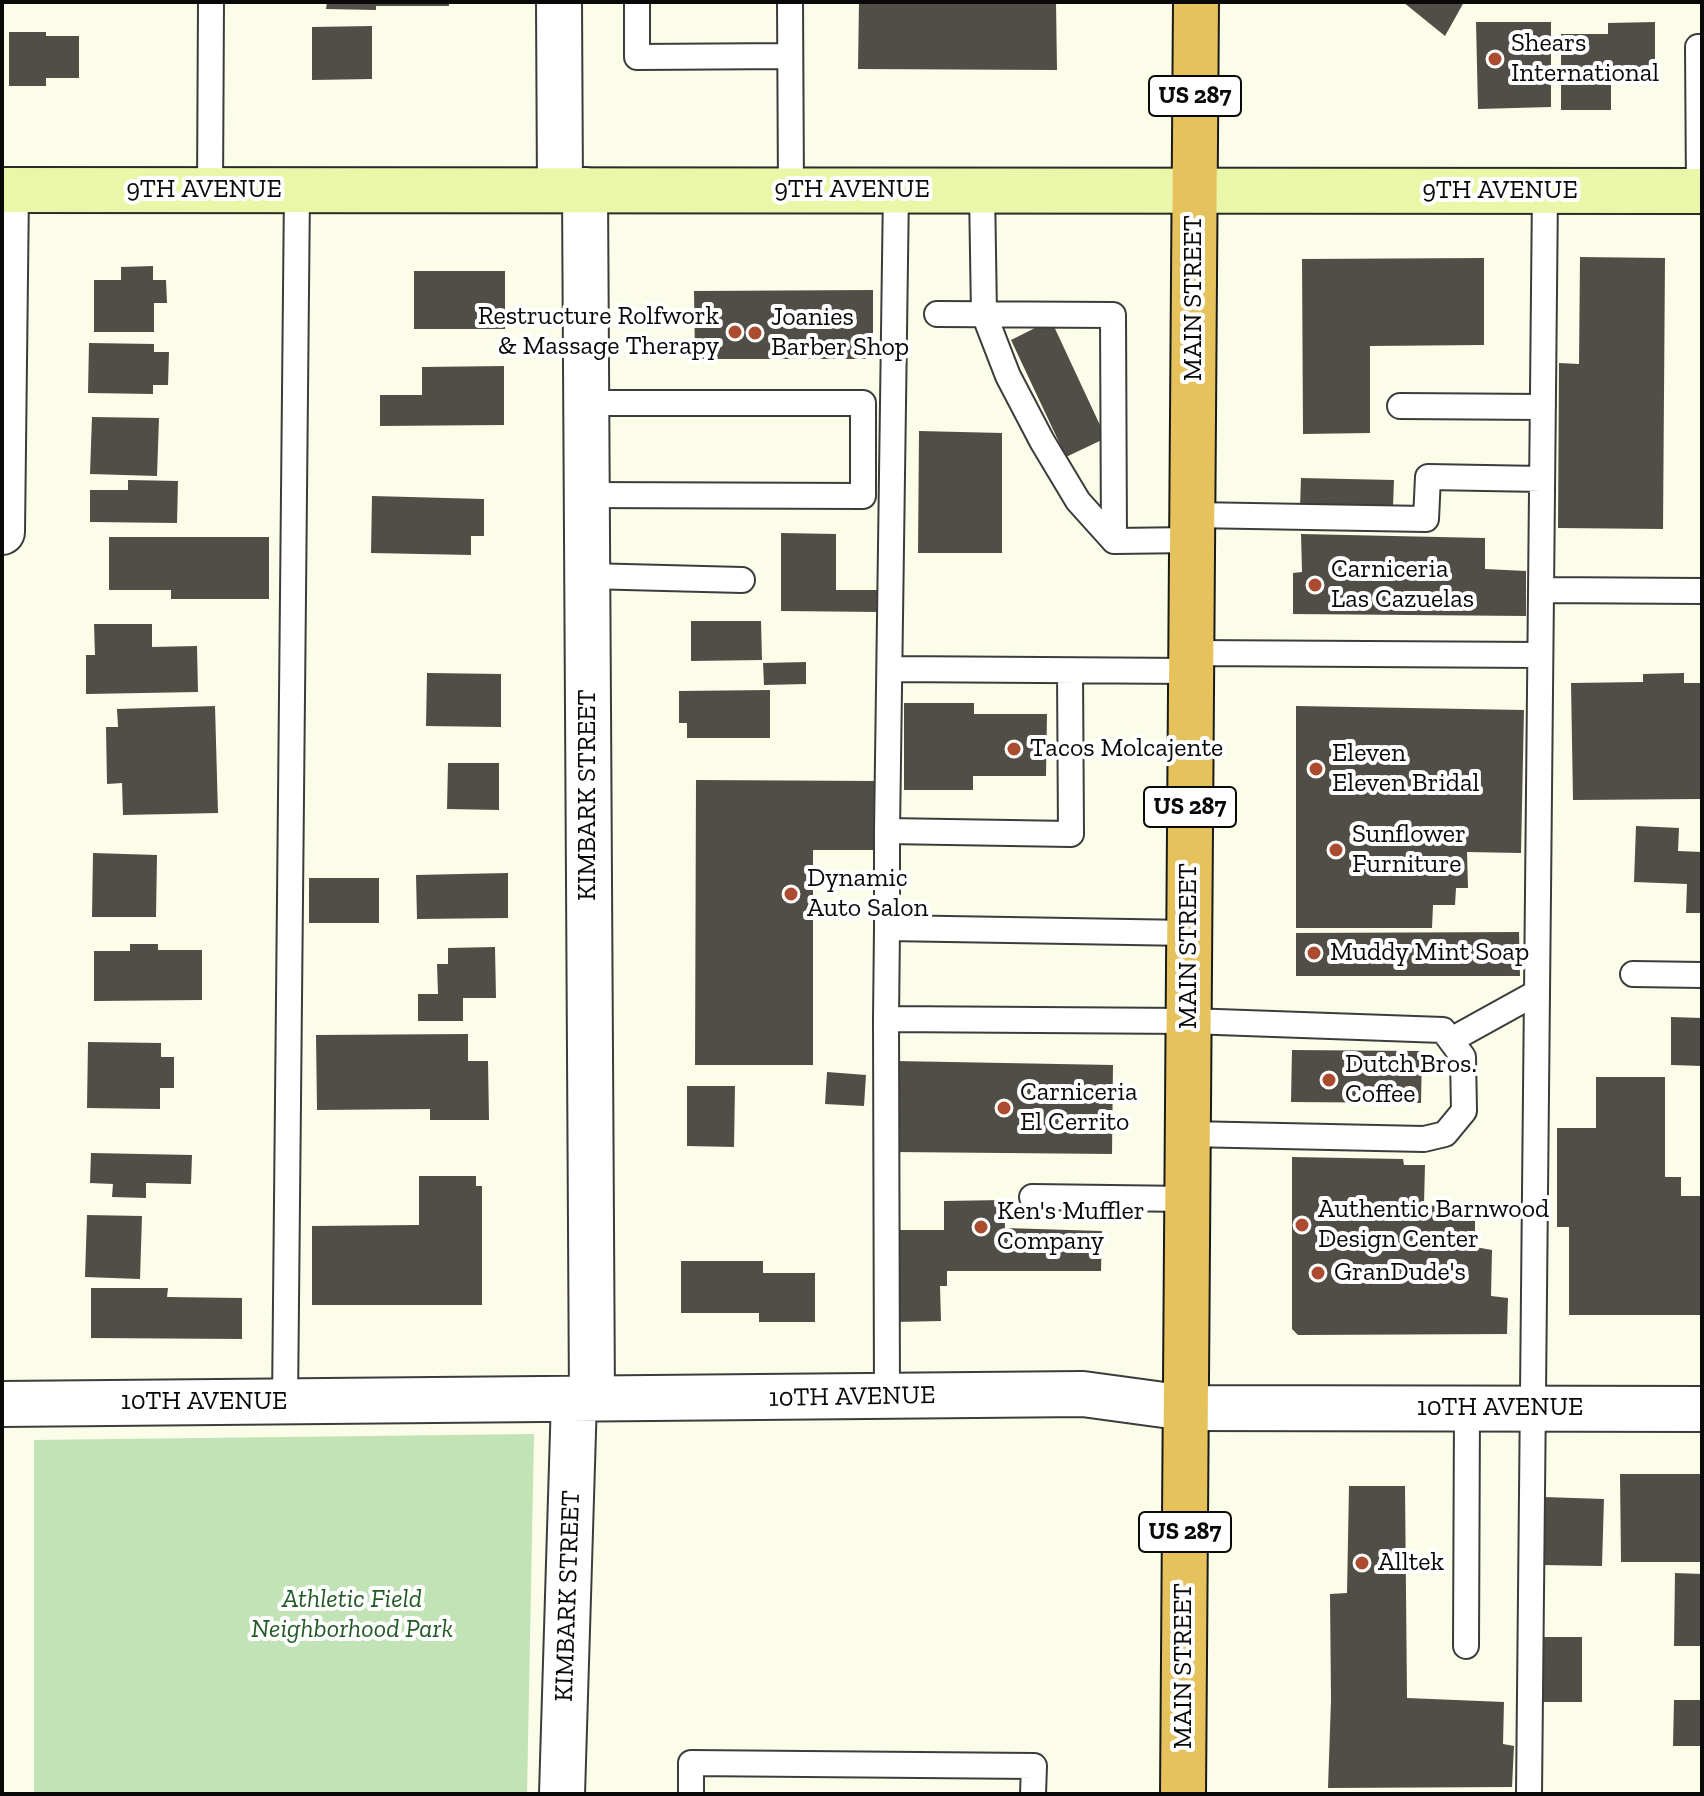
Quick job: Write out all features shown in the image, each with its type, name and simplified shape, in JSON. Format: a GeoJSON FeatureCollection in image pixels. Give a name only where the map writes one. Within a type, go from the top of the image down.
{"type":"FeatureCollection","features":[{"type":"Feature","properties":{"kind":"highway","name":"MAIN STREET"},"geometry":{"type":"LineString","coordinates":[[1183,1794],[1196,2]]}},
{"type":"Feature","properties":{"kind":"main road","name":"9TH AVENUE"},"geometry":{"type":"LineString","coordinates":[[4,190],[1700,191]]}},
{"type":"Feature","properties":{"kind":"street","name":"KIMBARK STREET"},"geometry":{"type":"LineString","coordinates":[[559,2],[587,403],[583,1399],[562,1794]]}},
{"type":"Feature","properties":{"kind":"street"},"geometry":{"type":"LineString","coordinates":[[2,532],[4,190]]}},
{"type":"Feature","properties":{"kind":"street","name":"10TH AVENUE"},"geometry":{"type":"LineString","coordinates":[[2,1404],[1083,1394],[1186,1408],[1702,1409]]}},
{"type":"Feature","properties":{"kind":"lane"},"geometry":{"type":"LineString","coordinates":[[210,190],[211,2]]}},
{"type":"Feature","properties":{"kind":"lane"},"geometry":{"type":"LineString","coordinates":[[637,2],[637,57],[790,56]]}},
{"type":"Feature","properties":{"kind":"lane"},"geometry":{"type":"LineString","coordinates":[[790,2],[791,190]]}},
{"type":"Feature","properties":{"kind":"lane"},"geometry":{"type":"LineString","coordinates":[[1700,191],[1698,47],[1702,47]]}},
{"type":"Feature","properties":{"kind":"lane"},"geometry":{"type":"LineString","coordinates":[[285,1402],[297,190]]}},
{"type":"Feature","properties":{"kind":"lane"},"geometry":{"type":"LineString","coordinates":[[887,1396],[887,831],[896,190]]}},
{"type":"Feature","properties":{"kind":"lane"},"geometry":{"type":"LineString","coordinates":[[982,190],[984,314],[1008,376],[1042,441],[1078,501],[1114,541]]}},
{"type":"Feature","properties":{"kind":"lane"},"geometry":{"type":"LineString","coordinates":[[1529,1794],[1545,191]]}},
{"type":"Feature","properties":{"kind":"lane"},"geometry":{"type":"LineString","coordinates":[[937,314],[1113,315],[1114,541]]}},
{"type":"Feature","properties":{"kind":"lane"},"geometry":{"type":"LineString","coordinates":[[586,495],[863,496],[863,403],[587,403]]}},
{"type":"Feature","properties":{"kind":"lane"},"geometry":{"type":"LineString","coordinates":[[1400,406],[1543,407]]}},
{"type":"Feature","properties":{"kind":"lane"},"geometry":{"type":"LineString","coordinates":[[1114,541],[1192,528],[1426,519],[1428,477],[1542,479]]}},
{"type":"Feature","properties":{"kind":"lane"},"geometry":{"type":"LineString","coordinates":[[587,576],[742,580]]}},
{"type":"Feature","properties":{"kind":"lane"},"geometry":{"type":"LineString","coordinates":[[1541,590],[1702,591]]}},
{"type":"Feature","properties":{"kind":"lane"},"geometry":{"type":"LineString","coordinates":[[890,669],[1070,671],[1191,662],[1540,655]]}},
{"type":"Feature","properties":{"kind":"lane"},"geometry":{"type":"LineString","coordinates":[[887,831],[1071,834],[1070,671]]}},
{"type":"Feature","properties":{"kind":"lane"},"geometry":{"type":"LineString","coordinates":[[887,928],[1190,933]]}},
{"type":"Feature","properties":{"kind":"lane"},"geometry":{"type":"LineString","coordinates":[[1633,974],[1702,975]]}},
{"type":"Feature","properties":{"kind":"lane"},"geometry":{"type":"LineString","coordinates":[[1451,1040],[1536,993]]}},
{"type":"Feature","properties":{"kind":"lane"},"geometry":{"type":"LineString","coordinates":[[886,1019],[1189,1021],[1443,1030],[1463,1057],[1464,1111],[1445,1134],[1424,1139],[1188,1134]]}},
{"type":"Feature","properties":{"kind":"lane"},"geometry":{"type":"LineString","coordinates":[[1032,1197],[1188,1199]]}},
{"type":"Feature","properties":{"kind":"lane"},"geometry":{"type":"LineString","coordinates":[[1466,1646],[1467,1408]]}},
{"type":"Feature","properties":{"kind":"lane"},"geometry":{"type":"LineString","coordinates":[[691,1794],[691,1763],[1034,1766],[1033,1794]]}},
{"type":"Feature","properties":{"kind":"green space","name":"Athletic Field Neighborhood Park"},"geometry":{"type":"Polygon","coordinates":[[[534,1434],[527,1794],[34,1794],[34,1440],[534,1434]]]}},
{"type":"Feature","properties":{"kind":"building"},"geometry":{"type":"Polygon","coordinates":[[[327,2],[449,2],[449,6],[326,9],[327,2]]]}},
{"type":"Feature","properties":{"kind":"building"},"geometry":{"type":"Polygon","coordinates":[[[859,2],[1056,2],[1057,70],[858,69],[859,2]]]}},
{"type":"Feature","properties":{"kind":"building"},"geometry":{"type":"Polygon","coordinates":[[[1403,2],[1464,2],[1445,36],[1403,2]]]}},
{"type":"Feature","properties":{"kind":"building"},"geometry":{"type":"Polygon","coordinates":[[[1476,22],[1551,22],[1551,107],[1478,109],[1476,22]]]}},
{"type":"Feature","properties":{"kind":"building"},"geometry":{"type":"Polygon","coordinates":[[[1655,22],[1655,68],[1611,68],[1611,110],[1561,110],[1561,34],[1608,34],[1608,23],[1655,22]]]}},
{"type":"Feature","properties":{"kind":"building"},"geometry":{"type":"Polygon","coordinates":[[[372,26],[372,79],[312,80],[312,27],[372,26]]]}},
{"type":"Feature","properties":{"kind":"building"},"geometry":{"type":"Polygon","coordinates":[[[9,32],[79,36],[79,78],[46,78],[46,86],[9,86],[9,32]]]}},
{"type":"Feature","properties":{"kind":"building"},"geometry":{"type":"Polygon","coordinates":[[[1580,257],[1665,258],[1663,529],[1558,528],[1559,363],[1579,364],[1580,257]]]}},
{"type":"Feature","properties":{"kind":"building"},"geometry":{"type":"Polygon","coordinates":[[[1484,258],[1484,345],[1370,346],[1370,433],[1303,434],[1302,259],[1484,258]]]}},
{"type":"Feature","properties":{"kind":"building"},"geometry":{"type":"Polygon","coordinates":[[[153,266],[153,280],[166,280],[167,303],[154,303],[154,332],[94,332],[94,280],[121,280],[121,267],[153,266]]]}},
{"type":"Feature","properties":{"kind":"building"},"geometry":{"type":"Polygon","coordinates":[[[414,271],[505,271],[505,329],[414,329],[414,271]]]}},
{"type":"Feature","properties":{"kind":"building"},"geometry":{"type":"Polygon","coordinates":[[[873,290],[873,359],[695,359],[694,291],[873,290]]]}},
{"type":"Feature","properties":{"kind":"building"},"geometry":{"type":"Polygon","coordinates":[[[1051,320],[1106,438],[1066,457],[1011,340],[1051,320]]]}},
{"type":"Feature","properties":{"kind":"building"},"geometry":{"type":"Polygon","coordinates":[[[89,343],[154,344],[154,352],[169,352],[168,385],[153,385],[153,394],[88,393],[89,343]]]}},
{"type":"Feature","properties":{"kind":"building"},"geometry":{"type":"Polygon","coordinates":[[[504,366],[504,425],[380,426],[380,395],[422,395],[422,367],[504,366]]]}},
{"type":"Feature","properties":{"kind":"building"},"geometry":{"type":"Polygon","coordinates":[[[92,417],[159,418],[157,476],[90,474],[92,417]]]}},
{"type":"Feature","properties":{"kind":"building"},"geometry":{"type":"Polygon","coordinates":[[[919,431],[1002,433],[1002,553],[918,553],[919,431]]]}},
{"type":"Feature","properties":{"kind":"building"},"geometry":{"type":"Polygon","coordinates":[[[1301,478],[1394,480],[1393,507],[1300,508],[1301,478]]]}},
{"type":"Feature","properties":{"kind":"building"},"geometry":{"type":"Polygon","coordinates":[[[128,480],[178,481],[177,523],[90,522],[90,490],[128,490],[128,480]]]}},
{"type":"Feature","properties":{"kind":"building"},"geometry":{"type":"Polygon","coordinates":[[[372,496],[484,499],[484,536],[471,536],[471,555],[371,553],[372,496]]]}},
{"type":"Feature","properties":{"kind":"building"},"geometry":{"type":"Polygon","coordinates":[[[781,533],[836,534],[836,590],[882,590],[881,612],[781,611],[781,533]]]}},
{"type":"Feature","properties":{"kind":"building"},"geometry":{"type":"Polygon","coordinates":[[[1301,534],[1485,538],[1485,569],[1526,571],[1526,616],[1293,614],[1293,573],[1302,572],[1301,534]]]}},
{"type":"Feature","properties":{"kind":"building"},"geometry":{"type":"Polygon","coordinates":[[[109,537],[269,537],[269,599],[171,599],[171,590],[109,590],[109,537]]]}},
{"type":"Feature","properties":{"kind":"building"},"geometry":{"type":"Polygon","coordinates":[[[691,621],[761,621],[762,660],[691,661],[691,621]]]}},
{"type":"Feature","properties":{"kind":"building"},"geometry":{"type":"Polygon","coordinates":[[[94,624],[152,624],[152,647],[197,646],[198,692],[86,694],[86,655],[95,655],[94,624]]]}},
{"type":"Feature","properties":{"kind":"building"},"geometry":{"type":"Polygon","coordinates":[[[806,662],[806,684],[764,685],[763,663],[806,662]]]}},
{"type":"Feature","properties":{"kind":"building"},"geometry":{"type":"Polygon","coordinates":[[[427,673],[501,674],[501,727],[426,726],[427,673]]]}},
{"type":"Feature","properties":{"kind":"building"},"geometry":{"type":"Polygon","coordinates":[[[1684,673],[1684,683],[1702,683],[1702,799],[1573,800],[1571,683],[1643,682],[1643,674],[1684,673]]]}},
{"type":"Feature","properties":{"kind":"building"},"geometry":{"type":"Polygon","coordinates":[[[770,690],[770,738],[687,738],[687,723],[679,723],[679,691],[770,690]]]}},
{"type":"Feature","properties":{"kind":"building"},"geometry":{"type":"Polygon","coordinates":[[[904,703],[974,703],[974,714],[1047,714],[1046,776],[973,776],[973,790],[904,790],[904,703]]]}},
{"type":"Feature","properties":{"kind":"building"},"geometry":{"type":"Polygon","coordinates":[[[215,706],[218,813],[123,815],[122,783],[107,784],[106,727],[118,727],[117,709],[215,706]]]}},
{"type":"Feature","properties":{"kind":"building"},"geometry":{"type":"Polygon","coordinates":[[[1296,706],[1524,710],[1521,853],[1467,852],[1468,888],[1456,888],[1455,905],[1433,905],[1432,928],[1296,928],[1296,706]]]}},
{"type":"Feature","properties":{"kind":"building"},"geometry":{"type":"Polygon","coordinates":[[[448,763],[499,763],[499,810],[447,809],[448,763]]]}},
{"type":"Feature","properties":{"kind":"building"},"geometry":{"type":"Polygon","coordinates":[[[696,780],[876,781],[876,850],[813,850],[813,1065],[695,1065],[696,780]]]}},
{"type":"Feature","properties":{"kind":"building"},"geometry":{"type":"Polygon","coordinates":[[[1636,826],[1679,828],[1678,851],[1702,852],[1702,913],[1686,913],[1687,884],[1634,882],[1636,826]]]}},
{"type":"Feature","properties":{"kind":"building"},"geometry":{"type":"Polygon","coordinates":[[[93,853],[157,855],[156,917],[92,917],[93,853]]]}},
{"type":"Feature","properties":{"kind":"building"},"geometry":{"type":"Polygon","coordinates":[[[508,873],[508,918],[417,919],[416,875],[508,873]]]}},
{"type":"Feature","properties":{"kind":"building"},"geometry":{"type":"Polygon","coordinates":[[[309,878],[379,878],[379,923],[309,923],[309,878]]]}},
{"type":"Feature","properties":{"kind":"building"},"geometry":{"type":"Polygon","coordinates":[[[1519,932],[1520,976],[1296,976],[1296,933],[1519,932]]]}},
{"type":"Feature","properties":{"kind":"building"},"geometry":{"type":"Polygon","coordinates":[[[130,944],[158,944],[158,950],[202,950],[202,1000],[94,1001],[94,951],[130,951],[130,944]]]}},
{"type":"Feature","properties":{"kind":"building"},"geometry":{"type":"Polygon","coordinates":[[[495,947],[496,998],[463,998],[463,1021],[418,1021],[418,994],[438,994],[437,964],[448,964],[448,948],[495,947]]]}},
{"type":"Feature","properties":{"kind":"building"},"geometry":{"type":"Polygon","coordinates":[[[1671,1017],[1702,1018],[1702,1066],[1671,1065],[1671,1017]]]}},
{"type":"Feature","properties":{"kind":"building"},"geometry":{"type":"Polygon","coordinates":[[[468,1034],[468,1061],[488,1061],[489,1120],[430,1120],[430,1109],[317,1110],[316,1035],[468,1034]]]}},
{"type":"Feature","properties":{"kind":"building"},"geometry":{"type":"Polygon","coordinates":[[[88,1042],[161,1043],[161,1057],[174,1057],[174,1088],[160,1088],[160,1109],[87,1108],[88,1042]]]}},
{"type":"Feature","properties":{"kind":"building"},"geometry":{"type":"Polygon","coordinates":[[[1292,1050],[1422,1051],[1421,1103],[1291,1102],[1292,1050]]]}},
{"type":"Feature","properties":{"kind":"building","name":"Carniceria El Cerrito"},"geometry":{"type":"Polygon","coordinates":[[[895,1061],[1113,1065],[1112,1154],[895,1152],[895,1061]]]}},
{"type":"Feature","properties":{"kind":"building"},"geometry":{"type":"Polygon","coordinates":[[[827,1072],[866,1075],[864,1106],[825,1104],[827,1072]]]}},
{"type":"Feature","properties":{"kind":"building"},"geometry":{"type":"Polygon","coordinates":[[[1596,1077],[1665,1077],[1665,1177],[1681,1177],[1681,1196],[1702,1196],[1702,1315],[1569,1315],[1569,1227],[1557,1227],[1557,1128],[1596,1128],[1596,1077]]]}},
{"type":"Feature","properties":{"kind":"building"},"geometry":{"type":"Polygon","coordinates":[[[687,1086],[735,1086],[734,1147],[687,1146],[687,1086]]]}},
{"type":"Feature","properties":{"kind":"building"},"geometry":{"type":"Polygon","coordinates":[[[91,1153],[192,1155],[191,1184],[146,1183],[146,1198],[112,1197],[113,1184],[90,1183],[91,1153]]]}},
{"type":"Feature","properties":{"kind":"building"},"geometry":{"type":"Polygon","coordinates":[[[1292,1157],[1403,1159],[1404,1165],[1425,1165],[1424,1203],[1420,1206],[1475,1205],[1475,1247],[1492,1250],[1491,1296],[1508,1298],[1507,1334],[1298,1335],[1292,1329],[1292,1157]]]}},
{"type":"Feature","properties":{"kind":"building"},"geometry":{"type":"Polygon","coordinates":[[[419,1176],[476,1176],[476,1186],[482,1186],[482,1305],[312,1305],[312,1226],[419,1225],[419,1176]]]}},
{"type":"Feature","properties":{"kind":"building"},"geometry":{"type":"Polygon","coordinates":[[[1004,1200],[1005,1228],[1102,1231],[1101,1271],[947,1271],[947,1286],[940,1286],[941,1321],[894,1322],[893,1230],[944,1230],[944,1201],[1004,1200]]]}},
{"type":"Feature","properties":{"kind":"building"},"geometry":{"type":"Polygon","coordinates":[[[87,1215],[142,1216],[140,1279],[85,1277],[87,1215]]]}},
{"type":"Feature","properties":{"kind":"building"},"geometry":{"type":"Polygon","coordinates":[[[681,1261],[763,1261],[763,1273],[815,1273],[815,1322],[759,1322],[759,1313],[681,1313],[681,1261]]]}},
{"type":"Feature","properties":{"kind":"building"},"geometry":{"type":"Polygon","coordinates":[[[91,1288],[168,1288],[167,1297],[242,1298],[242,1339],[91,1338],[91,1288]]]}},
{"type":"Feature","properties":{"kind":"building"},"geometry":{"type":"Polygon","coordinates":[[[1620,1474],[1702,1474],[1702,1562],[1621,1562],[1620,1474]]]}},
{"type":"Feature","properties":{"kind":"building"},"geometry":{"type":"Polygon","coordinates":[[[1349,1486],[1405,1486],[1407,1698],[1504,1702],[1503,1744],[1514,1746],[1512,1787],[1328,1788],[1330,1594],[1347,1593],[1349,1486]]]}},
{"type":"Feature","properties":{"kind":"building"},"geometry":{"type":"Polygon","coordinates":[[[1544,1497],[1604,1499],[1602,1566],[1542,1565],[1544,1497]]]}},
{"type":"Feature","properties":{"kind":"building"},"geometry":{"type":"Polygon","coordinates":[[[1675,1573],[1702,1574],[1702,1646],[1674,1646],[1675,1573]]]}},
{"type":"Feature","properties":{"kind":"building"},"geometry":{"type":"Polygon","coordinates":[[[1541,1637],[1582,1637],[1582,1702],[1541,1702],[1541,1637]]]}},
{"type":"Feature","properties":{"kind":"building"},"geometry":{"type":"Polygon","coordinates":[[[1674,1700],[1702,1700],[1702,1746],[1673,1746],[1674,1700]]]}},
{"type":"Feature","properties":{"kind":"place","name":"Shears International"},"geometry":{"type":"Point","coordinates":[1495,59]}},
{"type":"Feature","properties":{"kind":"place","name":"Restructure Rolfwork & Massage Therapy"},"geometry":{"type":"Point","coordinates":[735,332]}},
{"type":"Feature","properties":{"kind":"place","name":"Joanies Barber Shop"},"geometry":{"type":"Point","coordinates":[755,333]}},
{"type":"Feature","properties":{"kind":"place","name":"Carniceria Las Cazuelas"},"geometry":{"type":"Point","coordinates":[1315,585]}},
{"type":"Feature","properties":{"kind":"place","name":"Tacos Molcajente"},"geometry":{"type":"Point","coordinates":[1014,749]}},
{"type":"Feature","properties":{"kind":"place","name":"Eleven Eleven Bridal"},"geometry":{"type":"Point","coordinates":[1316,769]}},
{"type":"Feature","properties":{"kind":"place","name":"Sunflower Furniture"},"geometry":{"type":"Point","coordinates":[1336,850]}},
{"type":"Feature","properties":{"kind":"place","name":"Dynamic Auto Salon"},"geometry":{"type":"Point","coordinates":[791,894]}},
{"type":"Feature","properties":{"kind":"place","name":"Muddy Mint Soap"},"geometry":{"type":"Point","coordinates":[1314,953]}},
{"type":"Feature","properties":{"kind":"place","name":"Dutch Bros. Coffee"},"geometry":{"type":"Point","coordinates":[1329,1080]}},
{"type":"Feature","properties":{"kind":"place","name":"Carniceria El Cerrito"},"geometry":{"type":"Point","coordinates":[1004,1108]}},
{"type":"Feature","properties":{"kind":"place","name":"Authentic Barnwood Design Center"},"geometry":{"type":"Point","coordinates":[1302,1225]}},
{"type":"Feature","properties":{"kind":"place","name":"Ken's Muffler Company"},"geometry":{"type":"Point","coordinates":[981,1227]}},
{"type":"Feature","properties":{"kind":"place","name":"GranDude's"},"geometry":{"type":"Point","coordinates":[1318,1273]}},
{"type":"Feature","properties":{"kind":"place","name":"Alltek"},"geometry":{"type":"Point","coordinates":[1362,1563]}}]}
